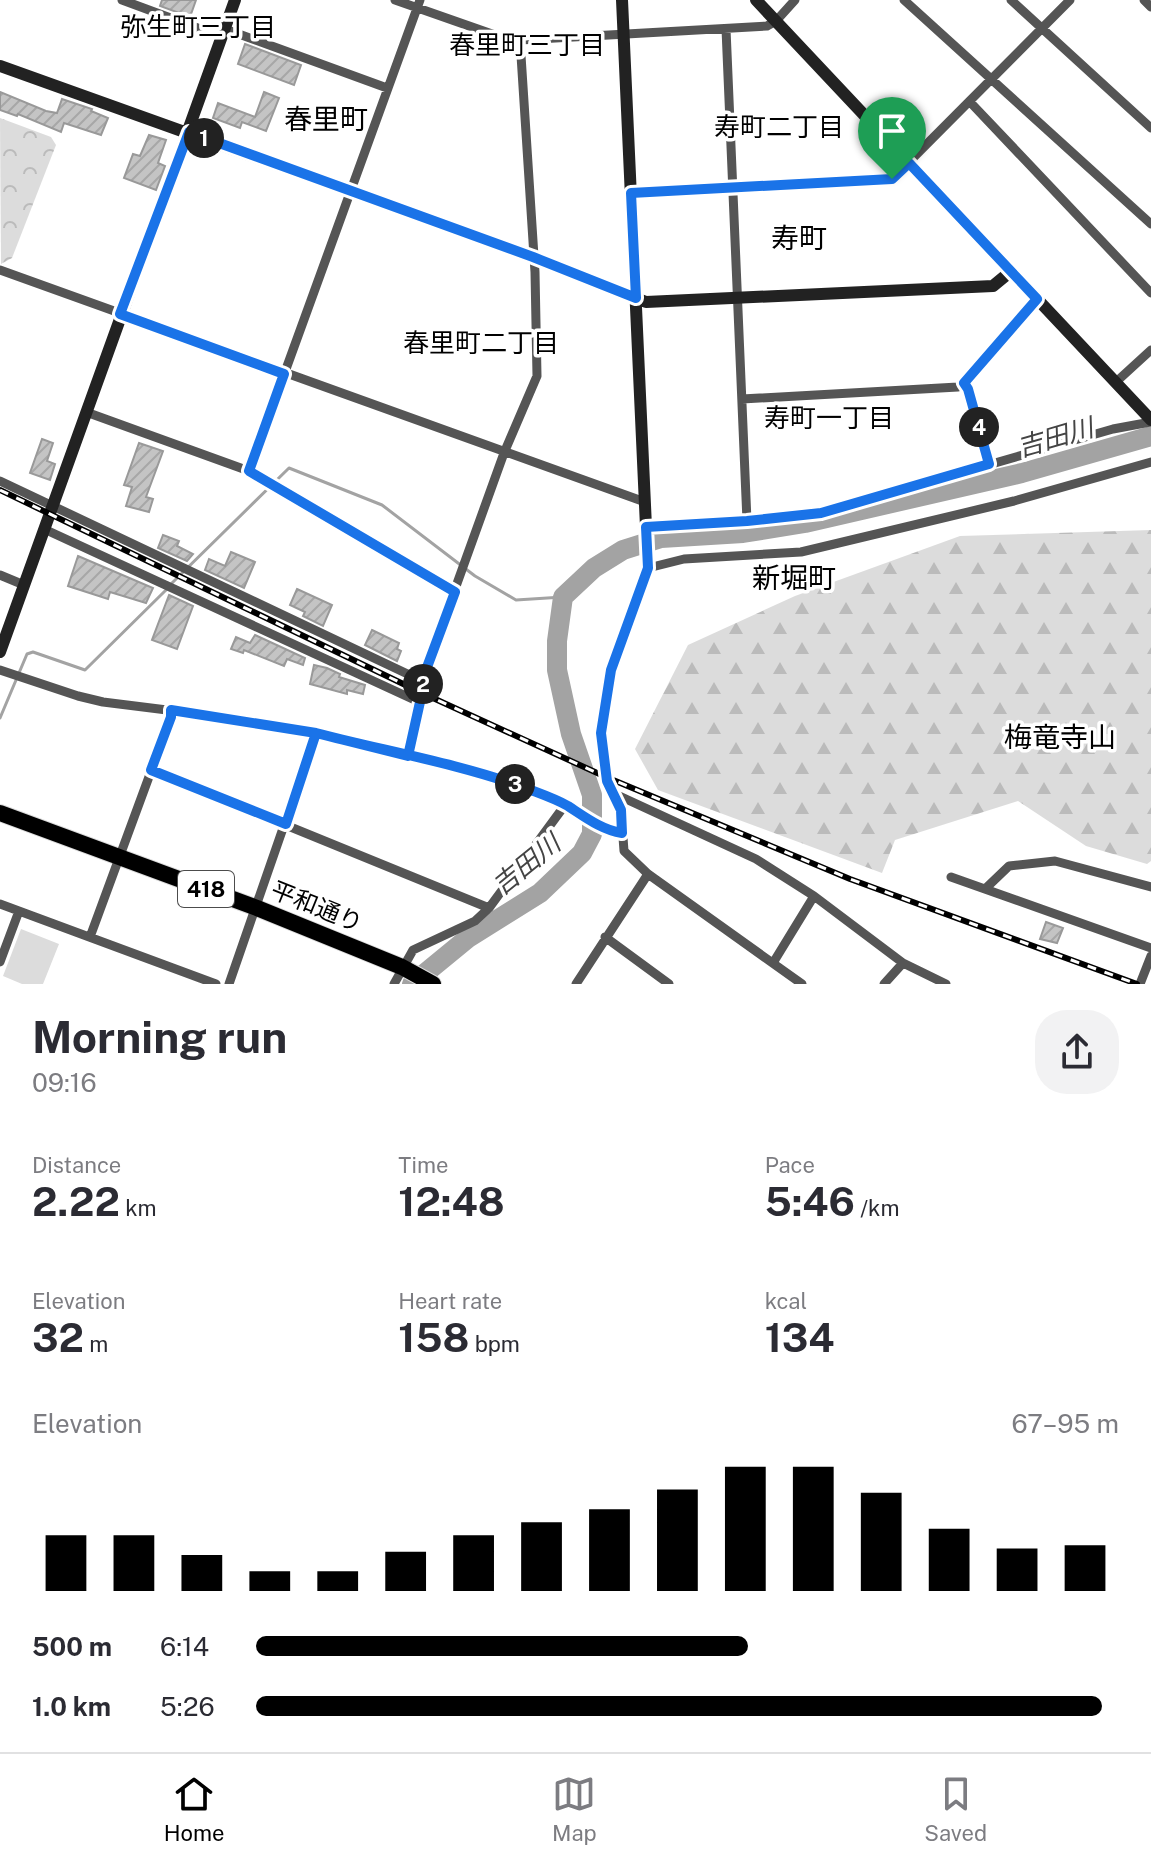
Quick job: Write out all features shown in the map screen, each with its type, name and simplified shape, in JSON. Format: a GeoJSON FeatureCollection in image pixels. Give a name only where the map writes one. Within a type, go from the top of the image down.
{"type":"FeatureCollection","features":[{"type":"Feature","properties":{"kind":"highway","name":"平和通り"},"geometry":{"type":"LineString","coordinates":[[0,813],[257,908],[418,975]]}},
{"type":"Feature","properties":{"kind":"street"},"geometry":{"type":"LineString","coordinates":[[122,0],[387,88]]}},
{"type":"Feature","properties":{"kind":"street"},"geometry":{"type":"LineString","coordinates":[[0,652],[235,0]]}},
{"type":"Feature","properties":{"kind":"street"},"geometry":{"type":"LineString","coordinates":[[395,0],[418,4],[509,40],[767,26],[776,21],[795,0]]}},
{"type":"Feature","properties":{"kind":"street"},"geometry":{"type":"LineString","coordinates":[[622,0],[647,564],[611,670],[601,733],[606,777],[621,810],[619,833],[624,851],[648,874],[802,984]]}},
{"type":"Feature","properties":{"kind":"street"},"geometry":{"type":"LineString","coordinates":[[756,0],[1151,421]]}},
{"type":"Feature","properties":{"kind":"street"},"geometry":{"type":"LineString","coordinates":[[904,0],[1151,224]]}},
{"type":"Feature","properties":{"kind":"street"},"geometry":{"type":"LineString","coordinates":[[1011,0],[1151,128]]}},
{"type":"Feature","properties":{"kind":"street"},"geometry":{"type":"LineString","coordinates":[[631,193],[733,185],[892,179],[1070,0]]}},
{"type":"Feature","properties":{"kind":"street"},"geometry":{"type":"LineString","coordinates":[[1144,0],[1151,7]]}},
{"type":"Feature","properties":{"kind":"street"},"geometry":{"type":"LineString","coordinates":[[249,471],[418,4]]}},
{"type":"Feature","properties":{"kind":"street"},"geometry":{"type":"LineString","coordinates":[[726,29],[747,521]]}},
{"type":"Feature","properties":{"kind":"street"},"geometry":{"type":"LineString","coordinates":[[408,756],[423,678],[504,453],[537,376],[520,40]]}},
{"type":"Feature","properties":{"kind":"street"},"geometry":{"type":"LineString","coordinates":[[0,66],[533,257],[646,302],[993,286],[1010,272]]}},
{"type":"Feature","properties":{"kind":"street"},"geometry":{"type":"LineString","coordinates":[[970,102],[1151,293]]}},
{"type":"Feature","properties":{"kind":"street"},"geometry":{"type":"LineString","coordinates":[[0,270],[645,502]]}},
{"type":"Feature","properties":{"kind":"street"},"geometry":{"type":"LineString","coordinates":[[742,399],[944,388],[964,383],[1037,299]]}},
{"type":"Feature","properties":{"kind":"street"},"geometry":{"type":"LineString","coordinates":[[1116,382],[1151,350]]}},
{"type":"Feature","properties":{"kind":"street"},"geometry":{"type":"LineString","coordinates":[[964,383],[989,464]]}},
{"type":"Feature","properties":{"kind":"street"},"geometry":{"type":"LineString","coordinates":[[86,412],[249,471],[455,592]]}},
{"type":"Feature","properties":{"kind":"street"},"geometry":{"type":"LineString","coordinates":[[646,532],[821,513],[1113,429],[1151,421]]}},
{"type":"Feature","properties":{"kind":"street"},"geometry":{"type":"LineString","coordinates":[[647,564],[801,552],[1014,501],[1151,462]]}},
{"type":"Feature","properties":{"kind":"street"},"geometry":{"type":"LineString","coordinates":[[0,481],[416,678],[423,678]]}},
{"type":"Feature","properties":{"kind":"street"},"geometry":{"type":"LineString","coordinates":[[44,529],[419,702]]}},
{"type":"Feature","properties":{"kind":"street"},"geometry":{"type":"LineString","coordinates":[[0,575],[24,585]]}},
{"type":"Feature","properties":{"kind":"street"},"geometry":{"type":"LineString","coordinates":[[0,670],[78,696],[316,733],[467,770],[522,787],[619,833]]}},
{"type":"Feature","properties":{"kind":"street"},"geometry":{"type":"LineString","coordinates":[[90,937],[171,710]]}},
{"type":"Feature","properties":{"kind":"street"},"geometry":{"type":"LineString","coordinates":[[229,984],[316,733]]}},
{"type":"Feature","properties":{"kind":"street"},"geometry":{"type":"LineString","coordinates":[[151,770],[489,908]]}},
{"type":"Feature","properties":{"kind":"street"},"geometry":{"type":"LineString","coordinates":[[615,794],[756,859],[814,896],[903,963],[946,984]]}},
{"type":"Feature","properties":{"kind":"street"},"geometry":{"type":"LineString","coordinates":[[394,984],[418,975],[413,950],[475,921],[489,908],[565,805]]}},
{"type":"Feature","properties":{"kind":"street"},"geometry":{"type":"LineString","coordinates":[[985,889],[1009,866],[1055,861],[1151,887]]}},
{"type":"Feature","properties":{"kind":"street"},"geometry":{"type":"LineString","coordinates":[[576,984],[648,874]]}},
{"type":"Feature","properties":{"kind":"street"},"geometry":{"type":"LineString","coordinates":[[951,877],[1151,948]]}},
{"type":"Feature","properties":{"kind":"street"},"geometry":{"type":"LineString","coordinates":[[773,963],[814,896]]}},
{"type":"Feature","properties":{"kind":"street"},"geometry":{"type":"LineString","coordinates":[[0,904],[216,984]]}},
{"type":"Feature","properties":{"kind":"street"},"geometry":{"type":"LineString","coordinates":[[0,962],[19,911]]}},
{"type":"Feature","properties":{"kind":"street"},"geometry":{"type":"LineString","coordinates":[[605,937],[657,980],[669,984]]}},
{"type":"Feature","properties":{"kind":"street"},"geometry":{"type":"LineString","coordinates":[[1140,984],[1151,956]]}},
{"type":"Feature","properties":{"kind":"street"},"geometry":{"type":"LineString","coordinates":[[884,984],[903,963]]}},
{"type":"Feature","properties":{"kind":"green space"},"geometry":{"type":"Polygon","coordinates":[[[0,118],[51,137],[56,145],[12,258],[1,264],[0,118]]]}},
{"type":"Feature","properties":{"kind":"green space"},"geometry":{"type":"Polygon","coordinates":[[[1151,530],[1151,861],[1147,864],[1086,846],[1018,801],[895,840],[882,873],[658,790],[635,749],[688,645],[795,596],[960,536],[1151,530]]]}},
{"type":"Feature","properties":{"kind":"green space"},"geometry":{"type":"Polygon","coordinates":[[[21,929],[59,944],[43,984],[22,984],[3,976],[21,929]]]}},
{"type":"Feature","properties":{"kind":"building"},"geometry":{"type":"Polygon","coordinates":[[[162,0],[196,0],[190,17],[160,6],[162,0]]]}},
{"type":"Feature","properties":{"kind":"building"},"geometry":{"type":"Polygon","coordinates":[[[245,44],[301,65],[294,85],[238,64],[245,44]]]}},
{"type":"Feature","properties":{"kind":"building"},"geometry":{"type":"Polygon","coordinates":[[[0,92],[57,113],[62,99],[108,118],[101,135],[64,123],[61,132],[0,110],[0,92]]]}},
{"type":"Feature","properties":{"kind":"building"},"geometry":{"type":"Polygon","coordinates":[[[264,92],[279,98],[266,131],[242,122],[240,128],[213,118],[218,103],[255,117],[264,92]]]}},
{"type":"Feature","properties":{"kind":"building"},"geometry":{"type":"Polygon","coordinates":[[[149,135],[166,140],[158,163],[165,166],[156,190],[124,178],[133,154],[140,156],[149,135]]]}},
{"type":"Feature","properties":{"kind":"building"},"geometry":{"type":"Polygon","coordinates":[[[42,439],[53,443],[47,461],[55,464],[50,480],[30,473],[42,439]]]}},
{"type":"Feature","properties":{"kind":"building"},"geometry":{"type":"Polygon","coordinates":[[[139,443],[163,451],[146,497],[153,499],[149,512],[126,506],[132,487],[124,485],[139,443]]]}},
{"type":"Feature","properties":{"kind":"building"},"geometry":{"type":"Polygon","coordinates":[[[163,535],[179,541],[177,546],[193,554],[187,561],[158,548],[163,535]]]}},
{"type":"Feature","properties":{"kind":"building"},"geometry":{"type":"Polygon","coordinates":[[[231,552],[255,562],[244,588],[205,570],[209,559],[225,566],[231,552]]]}},
{"type":"Feature","properties":{"kind":"building"},"geometry":{"type":"Polygon","coordinates":[[[78,556],[153,588],[146,603],[110,592],[108,599],[68,586],[78,556]]]}},
{"type":"Feature","properties":{"kind":"building"},"geometry":{"type":"Polygon","coordinates":[[[297,589],[332,605],[323,626],[290,605],[297,589]]]}},
{"type":"Feature","properties":{"kind":"building"},"geometry":{"type":"Polygon","coordinates":[[[169,595],[193,606],[177,649],[152,640],[169,595]]]}},
{"type":"Feature","properties":{"kind":"building"},"geometry":{"type":"Polygon","coordinates":[[[372,630],[399,643],[397,649],[401,651],[397,661],[365,645],[372,630]]]}},
{"type":"Feature","properties":{"kind":"building"},"geometry":{"type":"Polygon","coordinates":[[[255,635],[305,658],[303,665],[287,659],[284,666],[244,650],[243,653],[231,649],[236,637],[250,643],[255,635]]]}},
{"type":"Feature","properties":{"kind":"building"},"geometry":{"type":"Polygon","coordinates":[[[314,665],[365,685],[363,694],[347,690],[347,694],[310,684],[314,665]]]}},
{"type":"Feature","properties":{"kind":"building"},"geometry":{"type":"Polygon","coordinates":[[[1046,922],[1063,928],[1057,943],[1040,939],[1046,922]]]}},
{"type":"Feature","properties":{"kind":"waterway","name":"吉田川"},"geometry":{"type":"LineString","coordinates":[[412,984],[468,938],[540,893],[582,853],[592,834],[592,795],[571,734],[557,670],[557,641],[563,597],[594,568],[623,550],[661,538],[743,533],[805,523],[1022,473],[1151,436]]}},
{"type":"Feature","properties":{"kind":"waterway"},"geometry":{"type":"LineString","coordinates":[[171,584],[289,468],[382,505],[475,576],[516,600],[563,597]]}},
{"type":"Feature","properties":{"kind":"waterway"},"geometry":{"type":"LineString","coordinates":[[0,718],[27,654],[33,652],[85,670],[166,590]]}},
{"type":"Feature","properties":{"kind":"railway"},"geometry":{"type":"LineString","coordinates":[[0,490],[422,693],[606,777],[850,879],[1137,984]]}},
{"type":"Feature","properties":{"kind":"district","name":"弥生町三丁目"},"geometry":{"type":"Point","coordinates":[198,26]}},
{"type":"Feature","properties":{"kind":"district","name":"春里町三丁目"},"geometry":{"type":"Point","coordinates":[527,44]}},
{"type":"Feature","properties":{"kind":"district","name":"春里町"},"geometry":{"type":"Point","coordinates":[326,118]}},
{"type":"Feature","properties":{"kind":"district","name":"寿町二丁目"},"geometry":{"type":"Point","coordinates":[779,126]}},
{"type":"Feature","properties":{"kind":"district","name":"寿町"},"geometry":{"type":"Point","coordinates":[799,237]}},
{"type":"Feature","properties":{"kind":"district","name":"春里町二丁目"},"geometry":{"type":"Point","coordinates":[481,342]}},
{"type":"Feature","properties":{"kind":"district","name":"寿町一丁目"},"geometry":{"type":"Point","coordinates":[829,417]}},
{"type":"Feature","properties":{"kind":"district","name":"新堀町"},"geometry":{"type":"Point","coordinates":[794,577]}},
{"type":"Feature","properties":{"kind":"district","name":"梅竜寺山"},"geometry":{"type":"Point","coordinates":[1060,736]}},
{"type":"Feature","properties":{"kind":"route"},"geometry":{"type":"LineString","coordinates":[[892,179],[733,185],[631,193],[636,298],[533,257],[189,132],[120,314],[284,374],[249,471],[455,592],[423,678],[408,756],[316,733],[171,710],[151,770],[286,824],[316,733],[408,756],[467,770],[522,787],[622,833],[621,810],[607,781],[601,733],[611,670],[648,568],[646,527],[821,513],[989,464],[964,383],[1037,299],[909,163],[892,179]]}}]}
